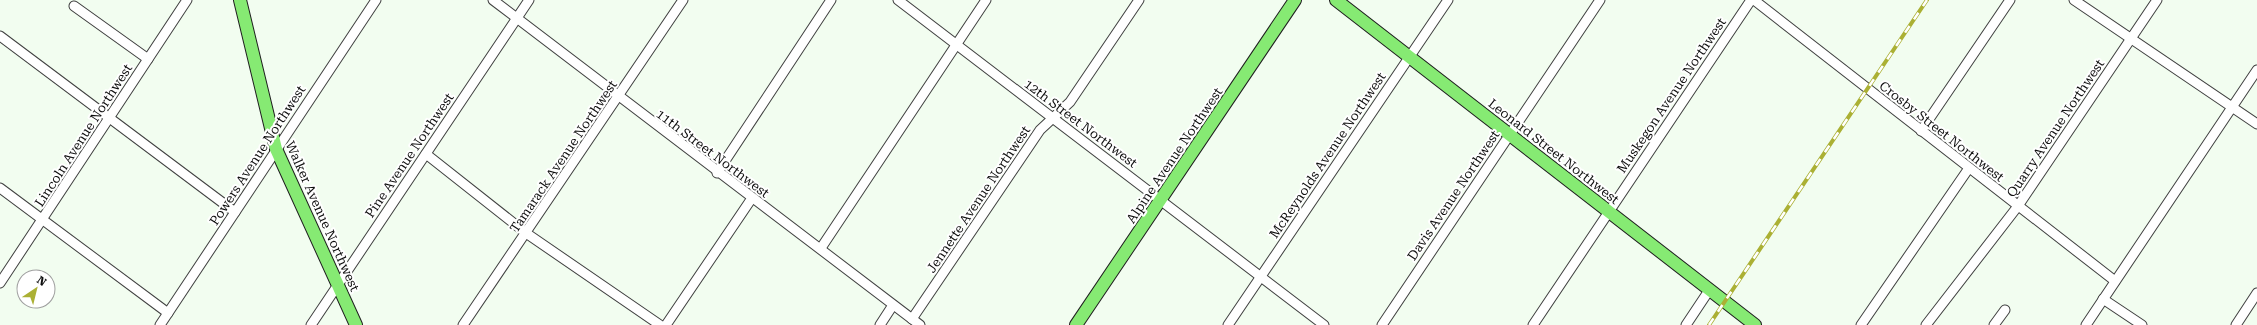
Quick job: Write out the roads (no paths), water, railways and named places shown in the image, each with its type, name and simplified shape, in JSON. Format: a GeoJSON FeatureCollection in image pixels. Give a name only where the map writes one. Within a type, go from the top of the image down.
{"type":"FeatureCollection","features":[{"type":"Feature","properties":{"kind":"main road","name":"Walker Avenue Northwest"},"geometry":{"type":"LineString","coordinates":[[240,0],[276,148],[356,325]]}},
{"type":"Feature","properties":{"kind":"main road","name":"Alpine Avenue Northwest"},"geometry":{"type":"LineString","coordinates":[[1076,325],[1294,0]]}},
{"type":"Feature","properties":{"kind":"main road","name":"Leonard Street Northwest"},"geometry":{"type":"LineString","coordinates":[[1336,0],[1755,325]]}},
{"type":"Feature","properties":{"kind":"street","name":"Lincoln Avenue Northwest"},"geometry":{"type":"LineString","coordinates":[[0,283],[187,0]]}},
{"type":"Feature","properties":{"kind":"street","name":"Powers Avenue Northwest"},"geometry":{"type":"LineString","coordinates":[[160,325],[276,148],[376,0]]}},
{"type":"Feature","properties":{"kind":"street","name":"11th Street Northwest"},"geometry":{"type":"LineString","coordinates":[[493,0],[619,98],[821,248],[920,325]]}},
{"type":"Feature","properties":{"kind":"street","name":"Pine Avenue Northwest"},"geometry":{"type":"LineString","coordinates":[[311,325],[529,0]]}},
{"type":"Feature","properties":{"kind":"street","name":"Tamarack Avenue Northwest"},"geometry":{"type":"LineString","coordinates":[[463,325],[619,98],[683,0]]}},
{"type":"Feature","properties":{"kind":"street"},"geometry":{"type":"LineString","coordinates":[[718,173],[831,0]]}},
{"type":"Feature","properties":{"kind":"street","name":"12th Street Northwest"},"geometry":{"type":"LineString","coordinates":[[898,0],[1161,199],[1324,325]]}},
{"type":"Feature","properties":{"kind":"street"},"geometry":{"type":"LineString","coordinates":[[821,248],[986,0]]}},
{"type":"Feature","properties":{"kind":"street","name":"Jennette Avenue Northwest"},"geometry":{"type":"LineString","coordinates":[[912,319],[1040,130],[1070,102],[1139,0]]}},
{"type":"Feature","properties":{"kind":"street","name":"McReynolds Avenue Northwest"},"geometry":{"type":"LineString","coordinates":[[1228,325],[1448,0]]}},
{"type":"Feature","properties":{"kind":"street","name":"Davis Avenue Northwest"},"geometry":{"type":"LineString","coordinates":[[1382,325],[1600,0]]}},
{"type":"Feature","properties":{"kind":"street","name":"Crosby Street Northwest"},"geometry":{"type":"LineString","coordinates":[[1752,0],[2115,280]]}},
{"type":"Feature","properties":{"kind":"street","name":"Muskegon Avenue Northwest"},"geometry":{"type":"LineString","coordinates":[[1533,325],[1608,211],[1752,0]]}},
{"type":"Feature","properties":{"kind":"street"},"geometry":{"type":"LineString","coordinates":[[1921,131],[2010,0]]}},
{"type":"Feature","properties":{"kind":"street"},"geometry":{"type":"LineString","coordinates":[[2074,0],[2257,124]]}},
{"type":"Feature","properties":{"kind":"street","name":"Quarry Avenue Northwest"},"geometry":{"type":"LineString","coordinates":[[1926,325],[2018,206],[2157,0]]}},
{"type":"Feature","properties":{"kind":"street"},"geometry":{"type":"LineString","coordinates":[[74,6],[148,59]]}},
{"type":"Feature","properties":{"kind":"street"},"geometry":{"type":"LineString","coordinates":[[0,36],[235,212]]}},
{"type":"Feature","properties":{"kind":"street"},"geometry":{"type":"LineString","coordinates":[[2086,325],[2257,70]]}},
{"type":"Feature","properties":{"kind":"street"},"geometry":{"type":"LineString","coordinates":[[426,154],[526,233],[660,325]]}},
{"type":"Feature","properties":{"kind":"street"},"geometry":{"type":"LineString","coordinates":[[1861,325],[1968,168]]}},
{"type":"Feature","properties":{"kind":"street"},"geometry":{"type":"LineString","coordinates":[[0,188],[42,221],[168,313]]}},
{"type":"Feature","properties":{"kind":"street"},"geometry":{"type":"LineString","coordinates":[[666,325],[752,198]]}},
{"type":"Feature","properties":{"kind":"street"},"geometry":{"type":"LineString","coordinates":[[1686,325],[1710,289]]}},
{"type":"Feature","properties":{"kind":"street"},"geometry":{"type":"LineString","coordinates":[[2236,325],[2257,293]]}},
{"type":"Feature","properties":{"kind":"street"},"geometry":{"type":"LineString","coordinates":[[2103,299],[2142,325]]}},
{"type":"Feature","properties":{"kind":"street"},"geometry":{"type":"LineString","coordinates":[[880,325],[893,305]]}},
{"type":"Feature","properties":{"kind":"street"},"geometry":{"type":"LineString","coordinates":[[1994,325],[2005,310]]}},
{"type":"Feature","properties":{"kind":"railway"},"geometry":{"type":"LineString","coordinates":[[1709,325],[1927,0]]}}]}
